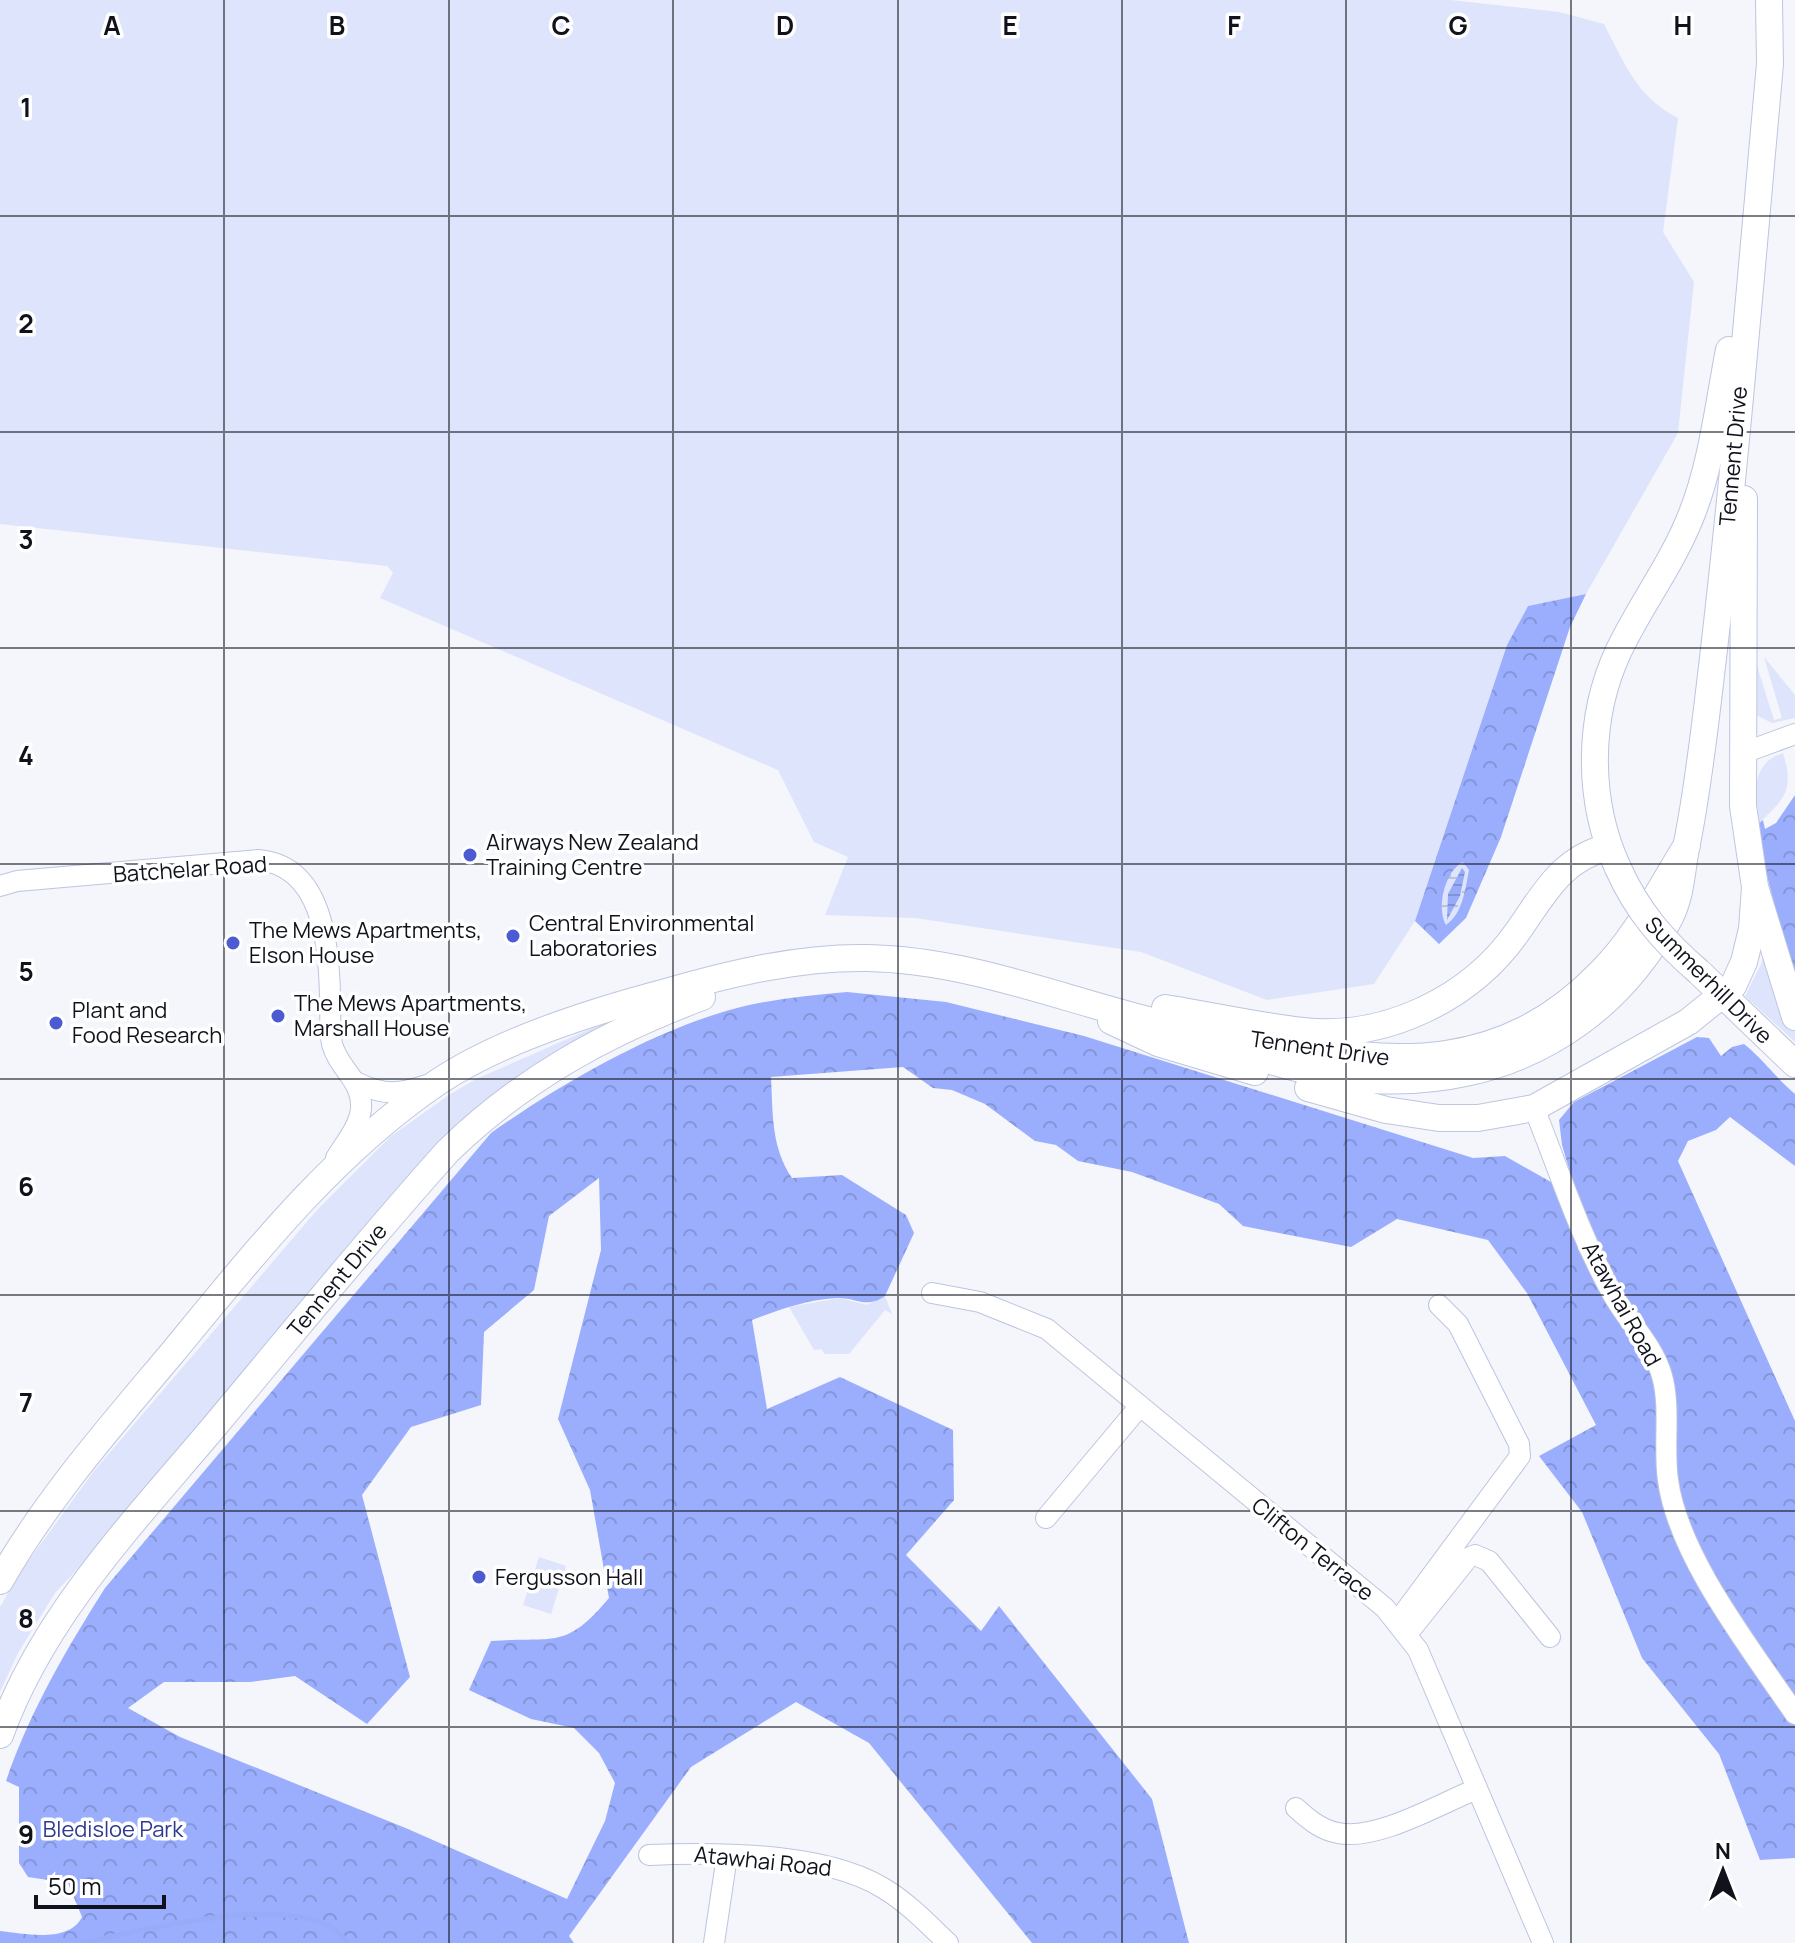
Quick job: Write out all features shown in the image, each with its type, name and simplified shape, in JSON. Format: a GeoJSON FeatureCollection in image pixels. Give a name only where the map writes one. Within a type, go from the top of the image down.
{"type":"FeatureCollection","features":[{"type":"Feature","properties":{"kind":"main road","name":"Tennent Drive"},"geometry":{"type":"LineString","coordinates":[[0,1581],[62,1485],[265,1241],[323,1181],[439,1082],[535,1035],[618,1005],[706,980],[795,962],[902,960],[1043,989],[1198,1032],[1263,1061],[1346,1080],[1434,1080],[1475,1072],[1517,1058],[1578,1024],[1617,989],[1646,956],[1679,897],[1694,815],[1715,649],[1770,64],[1769,0]]}},
{"type":"Feature","properties":{"kind":"main road","name":"Summerhill Drive"},"geometry":{"type":"LineString","coordinates":[[1758,197],[1703,484],[1679,545],[1618,651],[1602,704],[1594,750],[1596,799],[1613,858],[1646,919],[1667,944],[1795,1064]]}},
{"type":"Feature","properties":{"kind":"main road"},"geometry":{"type":"LineString","coordinates":[[1745,330],[1743,806],[1755,887],[1795,1017]]}},
{"type":"Feature","properties":{"kind":"main road"},"geometry":{"type":"LineString","coordinates":[[1043,989],[1304,1031],[1349,1032],[1392,1023],[1440,1003],[1488,967],[1517,934],[1563,869],[1582,855],[1613,858]]}},
{"type":"Feature","properties":{"kind":"main road"},"geometry":{"type":"LineString","coordinates":[[1043,989],[1158,1043],[1386,1110],[1458,1119],[1534,1108],[1688,1022],[1723,995],[1733,986],[1744,962],[1752,929],[1755,887]]}},
{"type":"Feature","properties":{"kind":"main road","name":"Tennent Drive"},"geometry":{"type":"LineString","coordinates":[[0,1735],[55,1627],[115,1543],[409,1194],[478,1122],[534,1078],[583,1049],[666,1010],[795,962]]}},
{"type":"Feature","properties":{"kind":"street"},"geometry":{"type":"LineString","coordinates":[[1743,753],[1795,734]]}},
{"type":"Feature","properties":{"kind":"street","name":"Batchelar Road"},"geometry":{"type":"LineString","coordinates":[[0,886],[17,881],[258,860],[284,865],[302,880],[322,925],[330,964],[332,1046],[358,1083]]}},
{"type":"Feature","properties":{"kind":"street"},"geometry":{"type":"LineString","coordinates":[[358,1083],[379,1092],[394,1094],[439,1082]]}},
{"type":"Feature","properties":{"kind":"street"},"geometry":{"type":"LineString","coordinates":[[323,1181],[357,1123],[361,1107],[358,1083]]}},
{"type":"Feature","properties":{"kind":"street","name":"Atawhai Road"},"geometry":{"type":"LineString","coordinates":[[1534,1108],[1571,1211],[1613,1295],[1650,1348],[1663,1378],[1668,1482],[1684,1530],[1715,1594],[1795,1714]]}},
{"type":"Feature","properties":{"kind":"street","name":"Clifton Terrace"},"geometry":{"type":"LineString","coordinates":[[932,1293],[980,1302],[1047,1329],[1403,1627],[1543,1943]]}},
{"type":"Feature","properties":{"kind":"street"},"geometry":{"type":"LineString","coordinates":[[1403,1627],[1520,1456],[1519,1444],[1458,1324],[1439,1305]]}},
{"type":"Feature","properties":{"kind":"street"},"geometry":{"type":"LineString","coordinates":[[1046,1518],[1139,1407]]}},
{"type":"Feature","properties":{"kind":"street"},"geometry":{"type":"LineString","coordinates":[[1403,1627],[1468,1558],[1475,1555],[1489,1561],[1550,1637]]}},
{"type":"Feature","properties":{"kind":"street"},"geometry":{"type":"LineString","coordinates":[[1296,1808],[1322,1828],[1353,1835],[1386,1827],[1474,1790]]}},
{"type":"Feature","properties":{"kind":"street","name":"Atawhai Road"},"geometry":{"type":"LineString","coordinates":[[649,1855],[727,1856],[827,1864],[855,1874],[896,1897],[948,1943]]}},
{"type":"Feature","properties":{"kind":"street"},"geometry":{"type":"LineString","coordinates":[[714,1943],[727,1856]]}},
{"type":"Feature","properties":{"kind":"green space"},"geometry":{"type":"Polygon","coordinates":[[[0,0],[1451,0],[1559,12],[1604,24],[1633,78],[1652,100],[1678,118],[1663,232],[1694,282],[1678,433],[1586,594],[1528,606],[1507,645],[1415,921],[1374,984],[1267,1000],[1141,952],[915,918],[825,915],[848,857],[814,842],[778,770],[380,598],[393,573],[387,566],[0,524],[0,0]]]}},
{"type":"Feature","properties":{"kind":"green space"},"geometry":{"type":"Polygon","coordinates":[[[1586,594],[1570,627],[1501,837],[1466,918],[1439,944],[1415,921],[1507,645],[1528,606],[1586,594]]]}},
{"type":"Feature","properties":{"kind":"green space"},"geometry":{"type":"Polygon","coordinates":[[[1751,647],[1774,720],[1782,718],[1764,657],[1795,695],[1795,718],[1772,723],[1756,715],[1751,647]]]}},
{"type":"Feature","properties":{"kind":"green space"},"geometry":{"type":"Polygon","coordinates":[[[1783,753],[1788,776],[1785,792],[1776,807],[1759,823],[1756,791],[1760,773],[1772,758],[1783,753]]]}},
{"type":"Feature","properties":{"kind":"green space"},"geometry":{"type":"Polygon","coordinates":[[[1795,795],[1795,983],[1767,876],[1759,823],[1763,820],[1765,829],[1776,823],[1795,795]]]}},
{"type":"Feature","properties":{"kind":"green space"},"geometry":{"type":"Polygon","coordinates":[[[1463,862],[1469,870],[1460,908],[1446,925],[1442,909],[1444,890],[1451,873],[1463,862]]]}},
{"type":"Feature","properties":{"kind":"green space"},"geometry":{"type":"Polygon","coordinates":[[[1765,940],[1795,1030],[1795,1042],[1745,996],[1762,962],[1765,940]]]}},
{"type":"Feature","properties":{"kind":"green space","name":"Bledisloe Park"},"geometry":{"type":"Polygon","coordinates":[[[847,992],[946,1002],[1084,1036],[1473,1158],[1505,1156],[1558,1186],[1572,1179],[1562,1145],[1559,1120],[1574,1102],[1697,1037],[1709,1038],[1721,1056],[1732,1047],[1744,1044],[1751,1050],[1795,1094],[1795,1166],[1730,1117],[1716,1130],[1688,1141],[1678,1161],[1795,1421],[1795,1858],[1760,1860],[1719,1754],[1642,1658],[1582,1512],[1539,1456],[1596,1425],[1527,1293],[1488,1240],[1397,1219],[1351,1247],[1243,1226],[1219,1204],[1132,1172],[1078,1161],[1056,1145],[1035,1141],[985,1104],[952,1090],[933,1088],[903,1067],[771,1077],[777,1142],[792,1178],[842,1175],[906,1215],[914,1233],[885,1296],[878,1300],[816,1300],[752,1320],[767,1409],[840,1377],[953,1430],[954,1500],[906,1555],[981,1631],[999,1606],[1152,1799],[1189,1943],[1032,1943],[869,1743],[796,1702],[691,1767],[569,1936],[574,1943],[0,1943],[0,1931],[57,1934],[76,1925],[82,1917],[68,1883],[28,1877],[19,1863],[19,1787],[6,1781],[38,1706],[91,1611],[105,1588],[491,1133],[581,1075],[682,1026],[749,1005],[847,992]],[[599,1178],[549,1216],[534,1290],[484,1332],[481,1405],[411,1427],[362,1495],[410,1677],[367,1724],[295,1676],[250,1682],[164,1682],[128,1708],[180,1737],[408,1829],[567,1899],[605,1821],[615,1783],[599,1753],[574,1728],[531,1719],[469,1690],[491,1641],[557,1638],[569,1634],[594,1615],[609,1598],[590,1490],[558,1419],[601,1250],[599,1178]]]}},
{"type":"Feature","properties":{"kind":"green space"},"geometry":{"type":"Polygon","coordinates":[[[620,1016],[622,1019],[520,1074],[461,1122],[131,1512],[55,1593],[18,1653],[0,1692],[0,1607],[21,1571],[94,1471],[317,1210],[390,1137],[449,1095],[474,1080],[620,1016]]]}},
{"type":"Feature","properties":{"kind":"green space"},"geometry":{"type":"Polygon","coordinates":[[[885,1296],[892,1314],[885,1310],[849,1354],[825,1354],[821,1349],[814,1350],[789,1307],[840,1298],[867,1305],[885,1296]]]}},
{"type":"Feature","properties":{"kind":"green space"},"geometry":{"type":"Polygon","coordinates":[[[539,1557],[566,1566],[551,1614],[523,1605],[539,1557]]]}},
{"type":"Feature","properties":{"kind":"shaded area"},"geometry":{"type":"Polygon","coordinates":[[[1462,868],[1465,872],[1460,896],[1447,920],[1448,894],[1462,868]]]}},
{"type":"Feature","properties":{"kind":"waterway"},"geometry":{"type":"LineString","coordinates":[[82,1943],[182,1923],[264,1914],[300,1917],[329,1926],[347,1943]]}},
{"type":"Feature","properties":{"kind":"place","name":"Airways New Zealand Training Centre"},"geometry":{"type":"Point","coordinates":[470,855]}},
{"type":"Feature","properties":{"kind":"place","name":"Central Environmental Laboratories"},"geometry":{"type":"Point","coordinates":[513,936]}},
{"type":"Feature","properties":{"kind":"place","name":"The Mews Apartments, Elson House"},"geometry":{"type":"Point","coordinates":[233,943]}},
{"type":"Feature","properties":{"kind":"place","name":"The Mews Apartments, Marshall House"},"geometry":{"type":"Point","coordinates":[278,1016]}},
{"type":"Feature","properties":{"kind":"place","name":"Plant and Food Research"},"geometry":{"type":"Point","coordinates":[56,1023]}},
{"type":"Feature","properties":{"kind":"place","name":"Fergusson Hall"},"geometry":{"type":"Point","coordinates":[479,1577]}}]}
